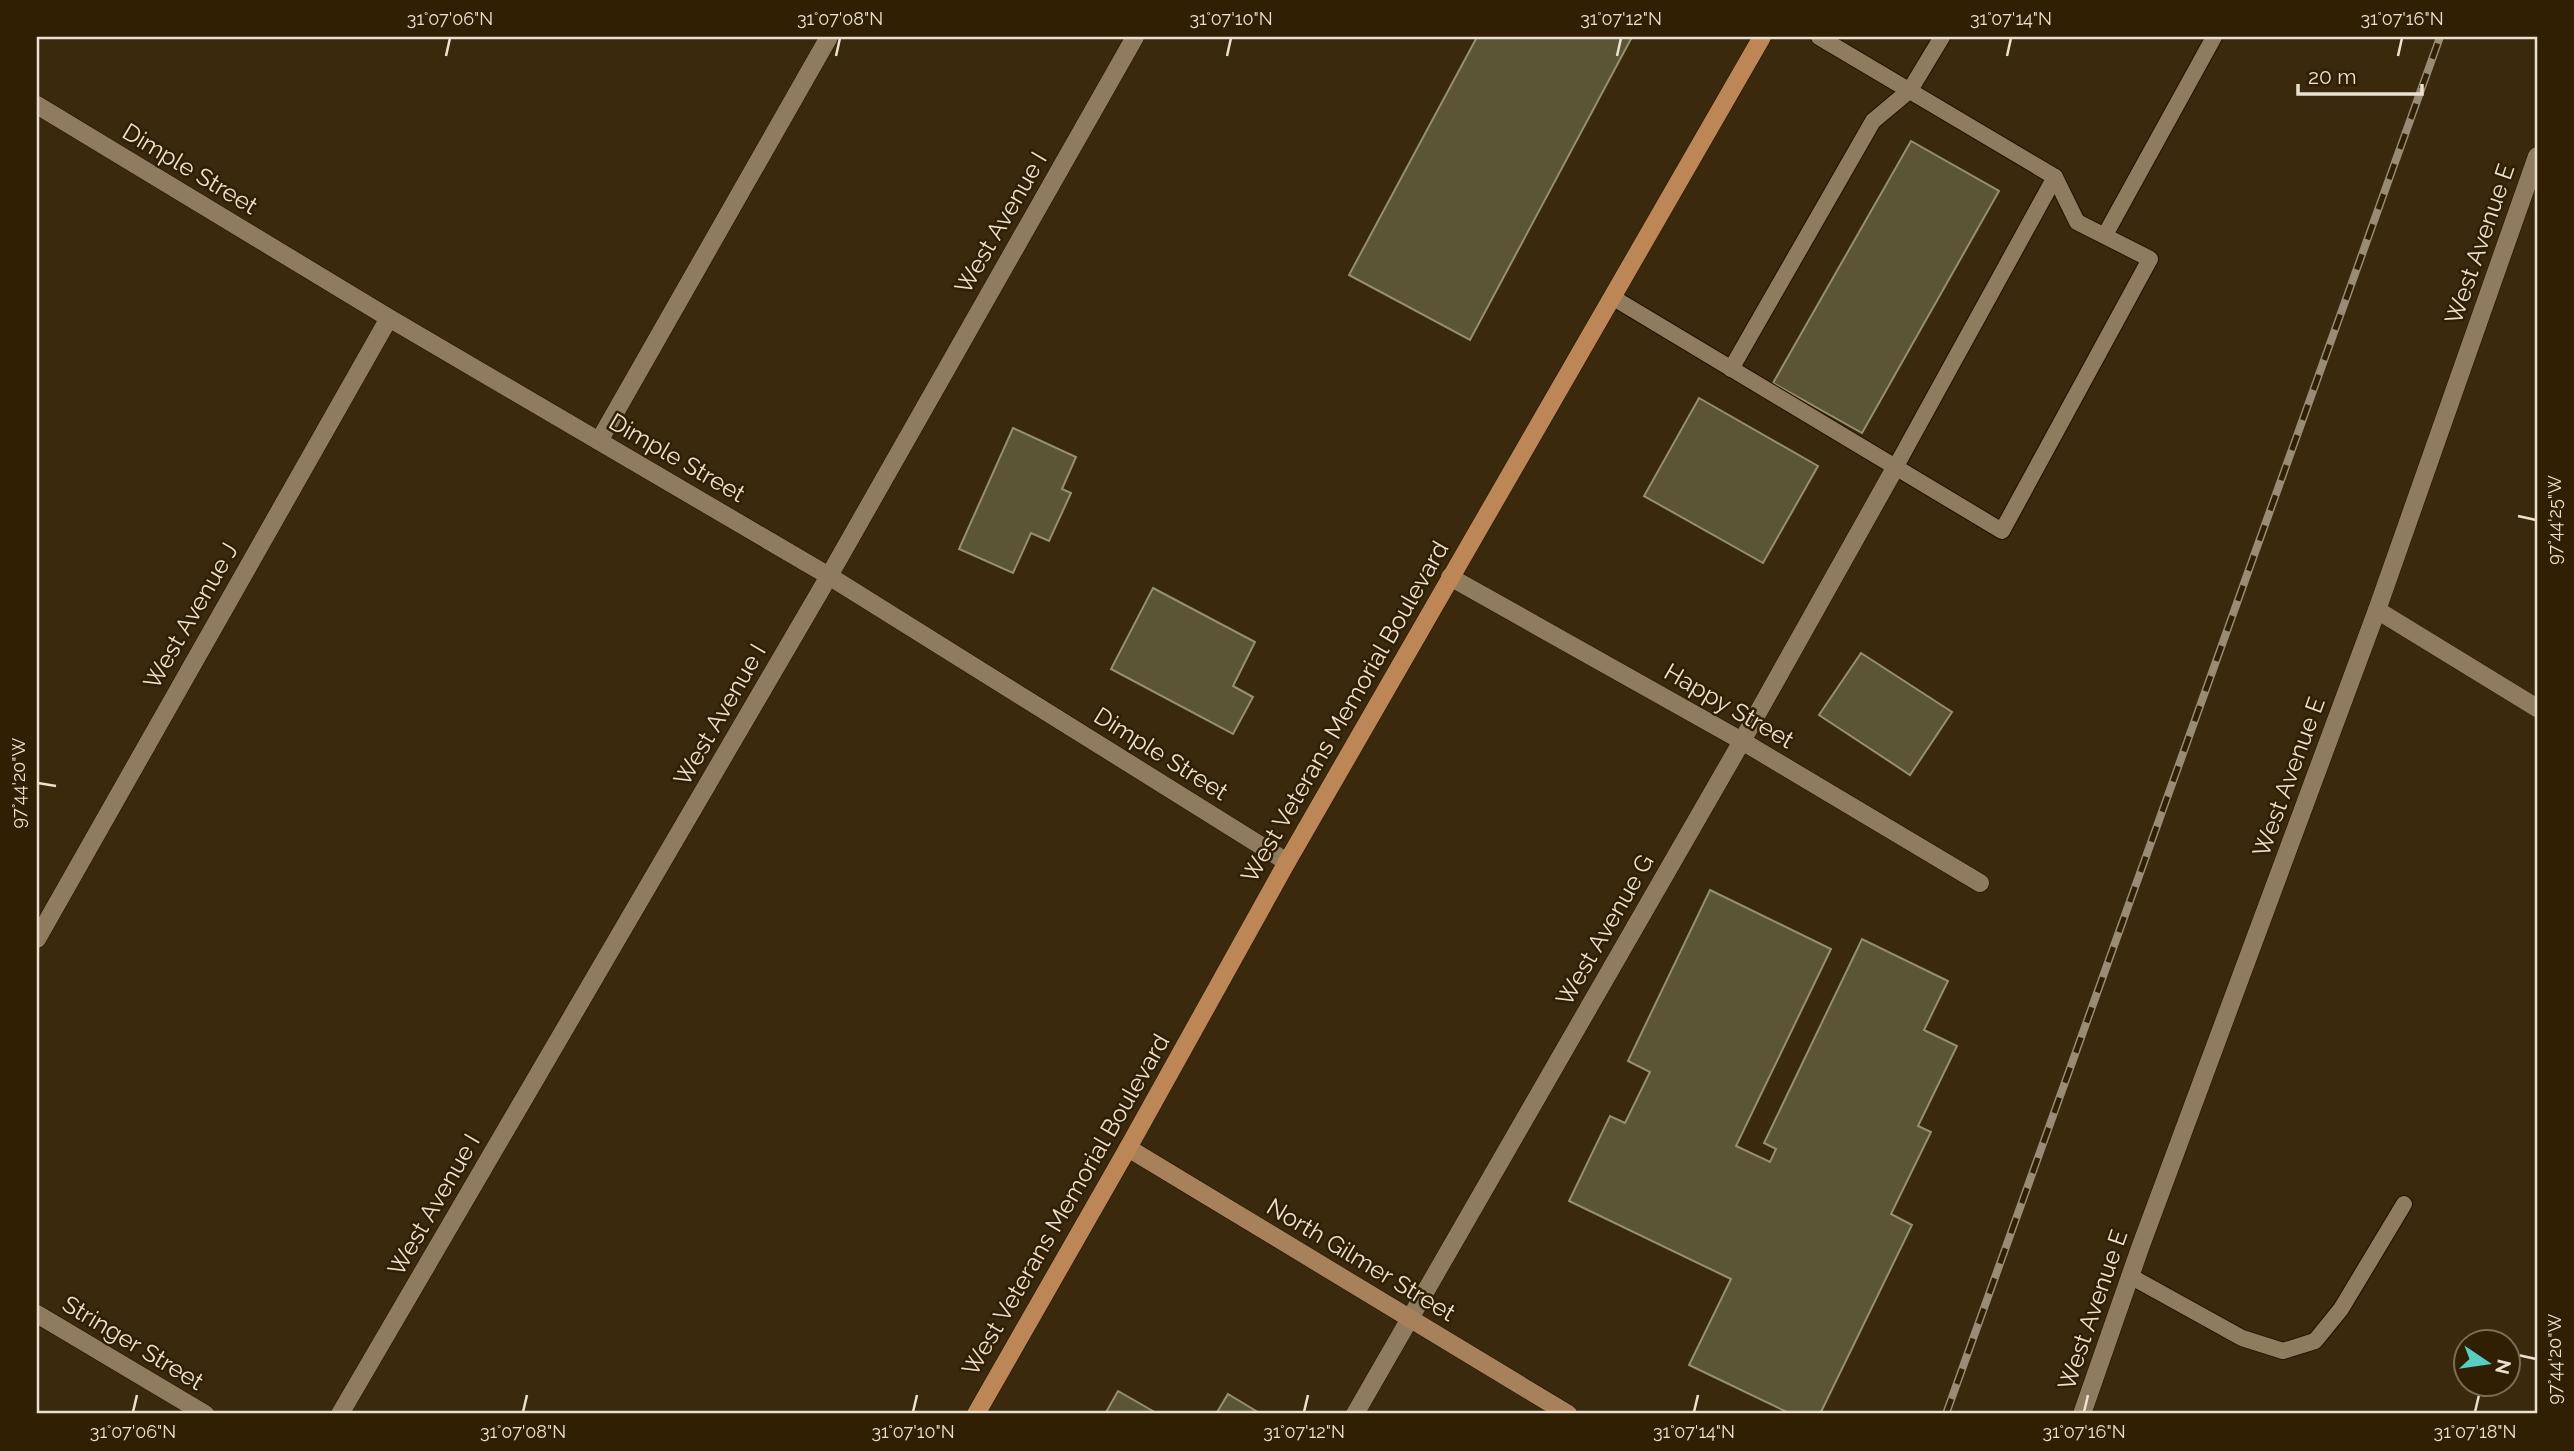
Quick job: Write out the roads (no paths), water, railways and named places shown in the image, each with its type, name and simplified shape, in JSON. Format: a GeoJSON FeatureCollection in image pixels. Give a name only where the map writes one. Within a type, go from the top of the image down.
{"type":"FeatureCollection","features":[{"type":"Feature","properties":{"kind":"main road","name":"West Veterans Memorial Boulevard"},"geometry":{"type":"LineString","coordinates":[[976,1414],[1287,862],[1762,37]]}},
{"type":"Feature","properties":{"kind":"street"},"geometry":{"type":"LineString","coordinates":[[598,441],[829,37]]}},
{"type":"Feature","properties":{"kind":"street","name":"West Avenue I"},"geometry":{"type":"LineString","coordinates":[[340,1414],[829,576],[1135,37]]}},
{"type":"Feature","properties":{"kind":"street","name":"Dimple Street"},"geometry":{"type":"LineString","coordinates":[[37,105],[389,318],[829,576],[1287,862]]}},
{"type":"Feature","properties":{"kind":"street","name":"West Avenue E"},"geometry":{"type":"LineString","coordinates":[[2082,1414],[2130,1276],[2377,610],[2537,156]]}},
{"type":"Feature","properties":{"kind":"street","name":"West Avenue J"},"geometry":{"type":"LineString","coordinates":[[37,939],[389,318]]}},
{"type":"Feature","properties":{"kind":"street","name":"West Avenue G"},"geometry":{"type":"LineString","coordinates":[[1354,1414],[1742,741],[1895,468]]}},
{"type":"Feature","properties":{"kind":"street","name":"Happy Street"},"geometry":{"type":"LineString","coordinates":[[1450,577],[1742,741],[1980,883]]}},
{"type":"Feature","properties":{"kind":"street"},"geometry":{"type":"LineString","coordinates":[[2377,610],[2537,708]]}},
{"type":"Feature","properties":{"kind":"street","name":"North Gilmer Street"},"geometry":{"type":"LineString","coordinates":[[1128,1148],[1568,1414]]}},
{"type":"Feature","properties":{"kind":"street","name":"Stringer Street"},"geometry":{"type":"LineString","coordinates":[[37,1314],[205,1414]]}},
{"type":"Feature","properties":{"kind":"lane"},"geometry":{"type":"LineString","coordinates":[[1612,296],[2002,531],[2150,259],[2077,222],[2056,177],[1819,37]]}},
{"type":"Feature","properties":{"kind":"lane"},"geometry":{"type":"LineString","coordinates":[[1731,369],[1873,121],[1910,90],[1942,37]]}},
{"type":"Feature","properties":{"kind":"lane"},"geometry":{"type":"LineString","coordinates":[[2105,235],[2214,37]]}},
{"type":"Feature","properties":{"kind":"lane"},"geometry":{"type":"LineString","coordinates":[[1895,468],[2056,177]]}},
{"type":"Feature","properties":{"kind":"lane"},"geometry":{"type":"LineString","coordinates":[[2130,1276],[2242,1338],[2283,1352],[2315,1341],[2341,1309],[2404,1204]]}},
{"type":"Feature","properties":{"kind":"railway"},"geometry":{"type":"LineString","coordinates":[[1946,1414],[2440,37]]}}]}
